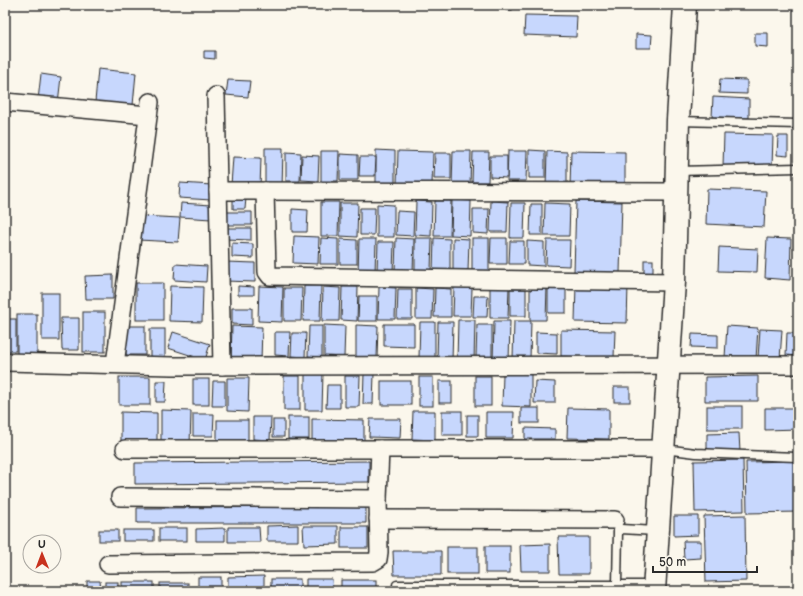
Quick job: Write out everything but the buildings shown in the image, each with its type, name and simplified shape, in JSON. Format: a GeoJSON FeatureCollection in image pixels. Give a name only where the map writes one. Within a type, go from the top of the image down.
{"type":"FeatureCollection","features":[{"type":"Feature","properties":{"kind":"street"},"geometry":{"type":"LineString","coordinates":[[654,588],[674,282],[675,192],[685,5]]}},
{"type":"Feature","properties":{"kind":"street"},"geometry":{"type":"LineString","coordinates":[[216,96],[222,366]]}},
{"type":"Feature","properties":{"kind":"street"},"geometry":{"type":"LineString","coordinates":[[5,102],[149,108],[115,364]]}},
{"type":"Feature","properties":{"kind":"street"},"geometry":{"type":"LineString","coordinates":[[218,191],[675,192]]}},
{"type":"Feature","properties":{"kind":"street"},"geometry":{"type":"LineString","coordinates":[[266,191],[267,272],[270,276],[674,282]]}},
{"type":"Feature","properties":{"kind":"street"},"geometry":{"type":"LineString","coordinates":[[5,362],[222,366],[669,364],[798,365]]}},
{"type":"Feature","properties":{"kind":"street"},"geometry":{"type":"LineString","coordinates":[[125,449],[664,449]]}},
{"type":"Feature","properties":{"kind":"street"},"geometry":{"type":"LineString","coordinates":[[108,564],[373,562],[378,559],[379,552],[378,498],[380,449]]}},
{"type":"Feature","properties":{"kind":"street"},"geometry":{"type":"LineString","coordinates":[[120,498],[378,498]]}},
{"type":"Feature","properties":{"kind":"street"},"geometry":{"type":"LineString","coordinates":[[378,519],[615,520]]}},
{"type":"Feature","properties":{"kind":"lane"},"geometry":{"type":"LineString","coordinates":[[678,120],[798,124]]}},
{"type":"Feature","properties":{"kind":"lane"},"geometry":{"type":"LineString","coordinates":[[677,171],[798,168]]}},
{"type":"Feature","properties":{"kind":"lane"},"geometry":{"type":"LineString","coordinates":[[664,449],[696,453],[796,457]]}},
{"type":"Feature","properties":{"kind":"lane"},"geometry":{"type":"LineString","coordinates":[[617,585],[618,530],[658,531]]}},
{"type":"Feature","properties":{"kind":"lane"},"geometry":{"type":"LineString","coordinates":[[397,585],[617,585],[654,588]]}}]}
